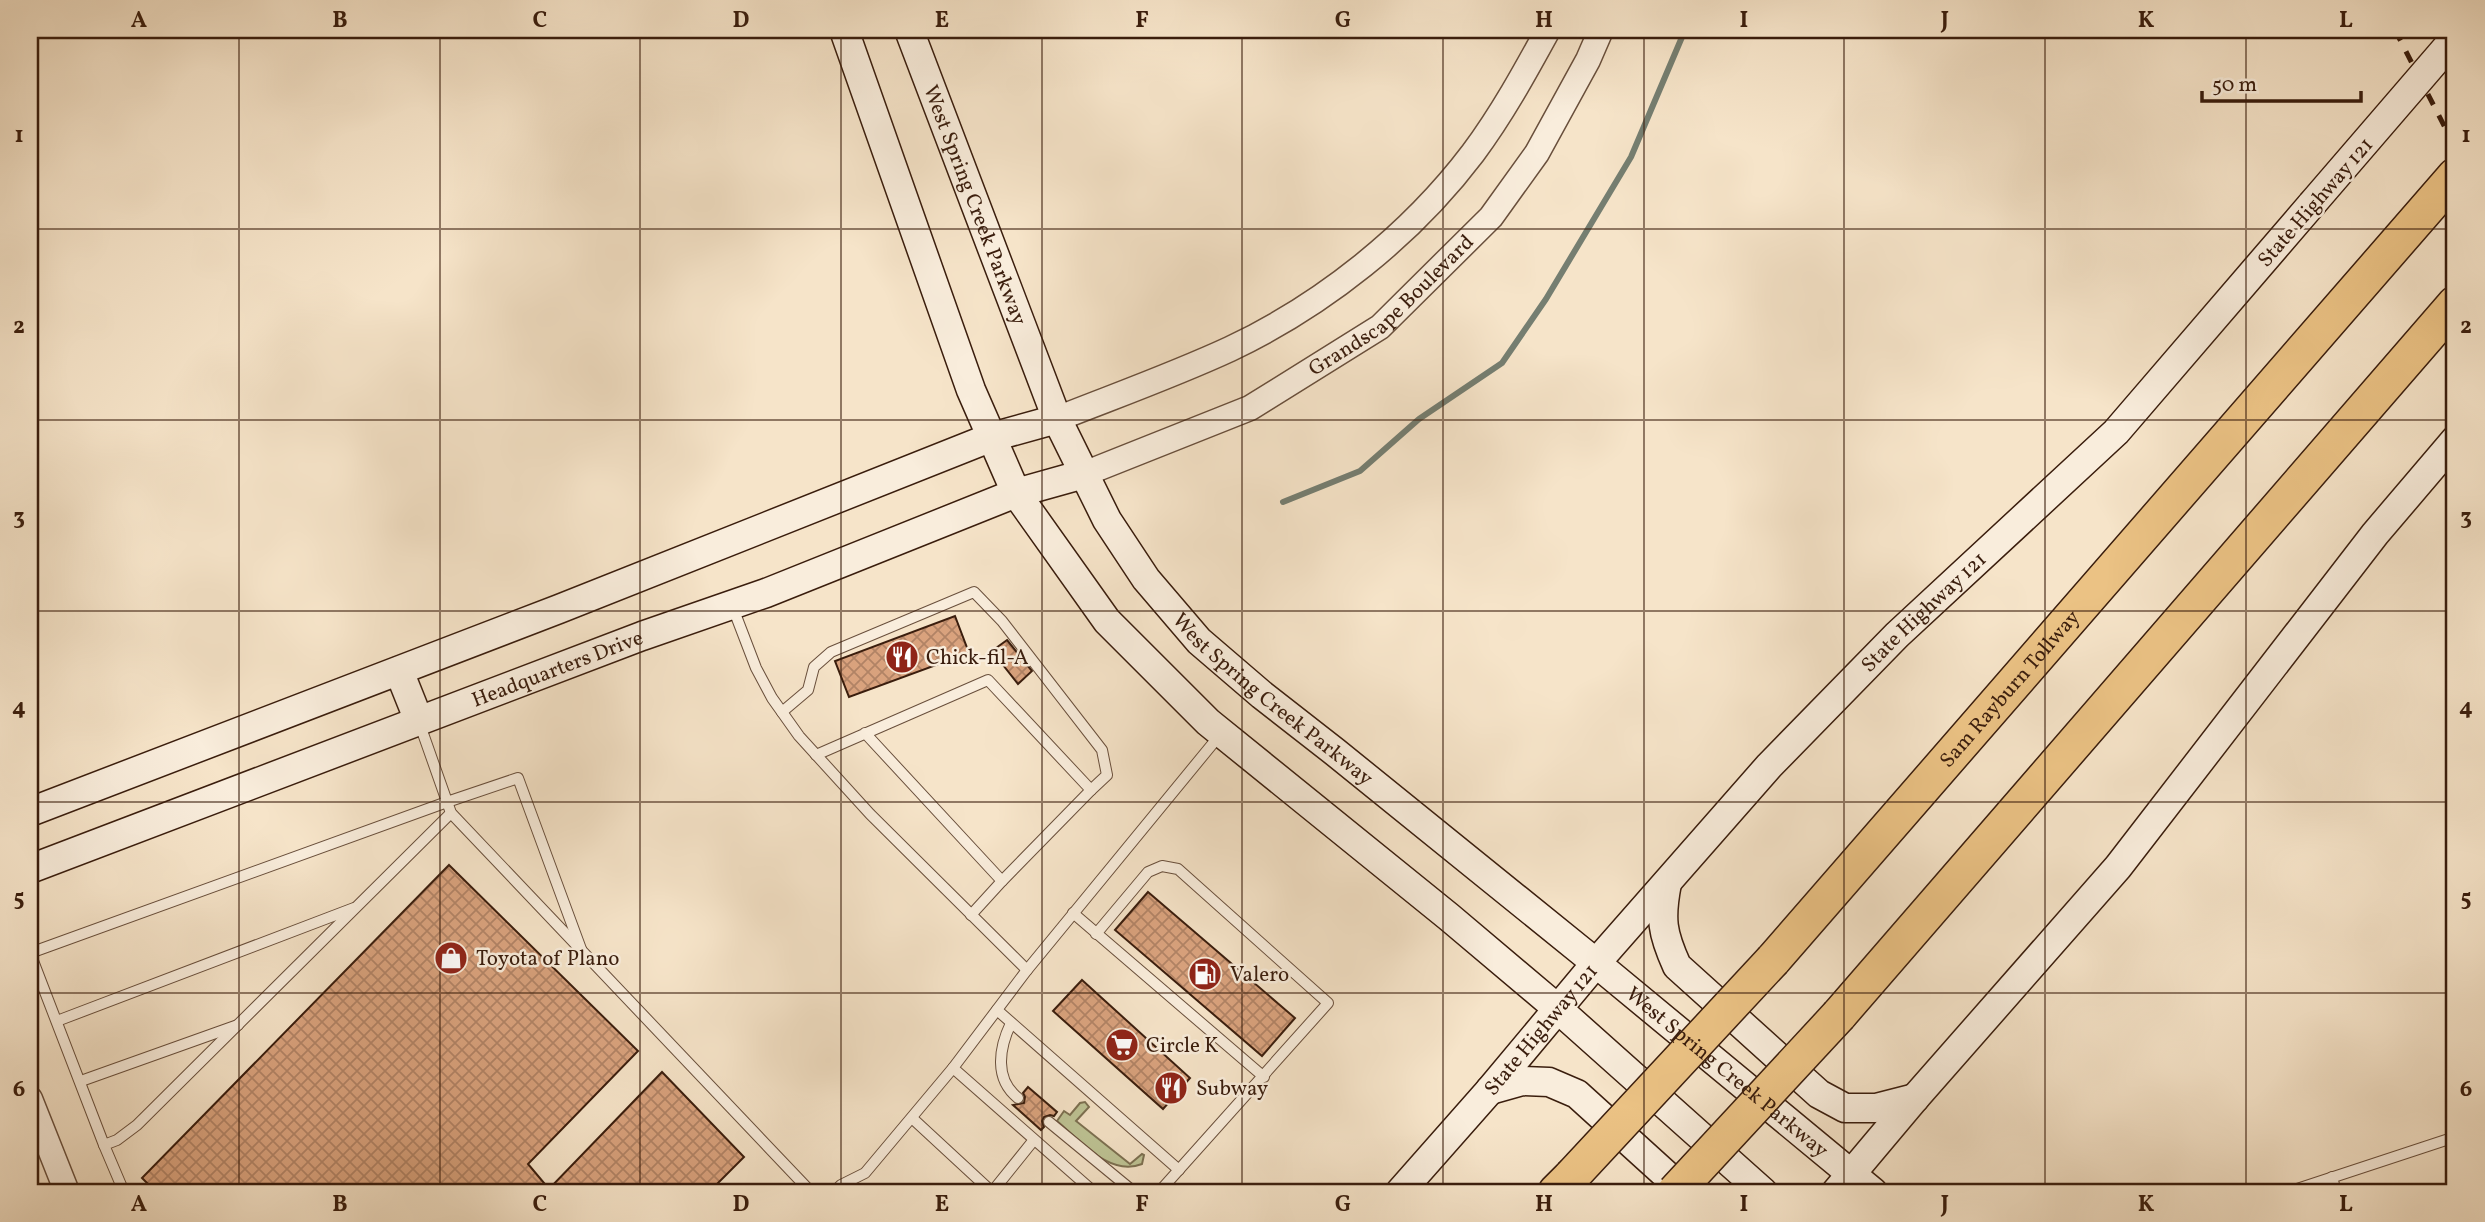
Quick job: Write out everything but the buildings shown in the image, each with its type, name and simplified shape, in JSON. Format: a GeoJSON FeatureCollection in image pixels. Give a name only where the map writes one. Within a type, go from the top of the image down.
{"type":"FeatureCollection","features":[{"type":"Feature","properties":{"kind":"highway","name":"Sam Rayburn Tollway"},"geometry":{"type":"LineString","coordinates":[[1564,1184],[1773,960],[2455,176]]}},
{"type":"Feature","properties":{"kind":"highway"},"geometry":{"type":"LineString","coordinates":[[1675,1192],[1839,1015],[2455,304]]}},
{"type":"Feature","properties":{"kind":"main road"},"geometry":{"type":"LineString","coordinates":[[844,30],[971,390],[1016,493],[1107,621],[1222,733],[1378,858],[1558,1009],[1763,1192]]}},
{"type":"Feature","properties":{"kind":"main road","name":"West Spring Creek Parkway"},"geometry":{"type":"LineString","coordinates":[[909,30],[1057,419],[1107,520],[1146,579],[1199,641],[1262,695],[1596,963],[1844,1183],[1873,1192]]}},
{"type":"Feature","properties":{"kind":"main road","name":"State Highway 121"},"geometry":{"type":"LineString","coordinates":[[1400,1192],[1769,766],[1897,635],[2116,432],[2455,38]]}},
{"type":"Feature","properties":{"kind":"main road"},"geometry":{"type":"LineString","coordinates":[[30,812],[399,671],[992,437],[1057,419]]}},
{"type":"Feature","properties":{"kind":"main road"},"geometry":{"type":"LineString","coordinates":[[1844,1183],[2118,867],[2375,534],[2448,448]]}},
{"type":"Feature","properties":{"kind":"main road","name":"Headquarters Drive"},"geometry":{"type":"LineString","coordinates":[[30,869],[732,604],[1016,493],[1084,474]]}},
{"type":"Feature","properties":{"kind":"main road"},"geometry":{"type":"LineString","coordinates":[[399,671],[419,721]]}},
{"type":"Feature","properties":{"kind":"main road"},"geometry":{"type":"LineString","coordinates":[[1667,883],[1663,904],[1664,938],[1677,966],[1819,1094],[1845,1108],[1876,1108],[1915,1098]]}},
{"type":"Feature","properties":{"kind":"main road"},"geometry":{"type":"LineString","coordinates":[[1490,1090],[1522,1081],[1549,1082],[1577,1094],[1685,1192]]}},
{"type":"Feature","properties":{"kind":"street"},"geometry":{"type":"LineString","coordinates":[[1057,419],[1231,348],[1299,311],[1363,265],[1423,213],[1473,153],[1517,88],[1548,30]]}},
{"type":"Feature","properties":{"kind":"street","name":"Grandscape Boulevard"},"geometry":{"type":"LineString","coordinates":[[1084,474],[1250,408],[1380,327],[1491,217],[1537,153],[1588,60],[1591,33]]}},
{"type":"Feature","properties":{"kind":"street"},"geometry":{"type":"LineString","coordinates":[[30,1099],[67,1192]]}},
{"type":"Feature","properties":{"kind":"lane"},"geometry":{"type":"LineString","coordinates":[[782,712],[808,690],[814,667],[831,652],[974,592],[1002,621],[1102,750],[1107,775],[971,915]]}},
{"type":"Feature","properties":{"kind":"lane"},"geometry":{"type":"LineString","coordinates":[[732,604],[756,668],[782,712],[816,755],[870,814],[1027,970]]}},
{"type":"Feature","properties":{"kind":"lane"},"geometry":{"type":"LineString","coordinates":[[816,755],[988,680],[1091,790]]}},
{"type":"Feature","properties":{"kind":"lane"},"geometry":{"type":"LineString","coordinates":[[419,721],[451,813],[811,1192]]}},
{"type":"Feature","properties":{"kind":"lane"},"geometry":{"type":"LineString","coordinates":[[865,733],[1002,881]]}},
{"type":"Feature","properties":{"kind":"lane"},"geometry":{"type":"LineString","coordinates":[[834,1192],[841,1185],[865,1173],[912,1118],[1073,912],[1222,733]]}},
{"type":"Feature","properties":{"kind":"lane"},"geometry":{"type":"LineString","coordinates":[[124,1192],[30,953],[518,778],[581,949]]}},
{"type":"Feature","properties":{"kind":"lane"},"geometry":{"type":"LineString","coordinates":[[104,1145],[117,1140],[137,1125],[451,813]]}},
{"type":"Feature","properties":{"kind":"lane"},"geometry":{"type":"LineString","coordinates":[[1096,934],[1148,872],[1162,866],[1178,869],[1328,1003],[1159,1192]]}},
{"type":"Feature","properties":{"kind":"lane"},"geometry":{"type":"LineString","coordinates":[[57,1021],[359,906]]}},
{"type":"Feature","properties":{"kind":"lane"},"geometry":{"type":"LineString","coordinates":[[1073,912],[1264,1077]]}},
{"type":"Feature","properties":{"kind":"lane"},"geometry":{"type":"LineString","coordinates":[[996,1010],[1179,1170]]}},
{"type":"Feature","properties":{"kind":"lane"},"geometry":{"type":"LineString","coordinates":[[81,1082],[242,1023]]}},
{"type":"Feature","properties":{"kind":"lane"},"geometry":{"type":"LineString","coordinates":[[1011,1023],[1003,1041],[1001,1072],[1005,1083],[1018,1098]]}},
{"type":"Feature","properties":{"kind":"lane"},"geometry":{"type":"LineString","coordinates":[[953,1068],[1094,1192]]}},
{"type":"Feature","properties":{"kind":"lane"},"geometry":{"type":"LineString","coordinates":[[912,1118],[992,1192],[1033,1141]]}},
{"type":"Feature","properties":{"kind":"lane"},"geometry":{"type":"LineString","coordinates":[[1049,1122],[1134,1192]]}},
{"type":"Feature","properties":{"kind":"lane"},"geometry":{"type":"LineString","coordinates":[[2288,1192],[2455,1137]]}},
{"type":"Feature","properties":{"kind":"lane"},"geometry":{"type":"LineString","coordinates":[[2332,1177],[2336,1192]]}},
{"type":"Feature","properties":{"kind":"green space"},"geometry":{"type":"Polygon","coordinates":[[[1085,1102],[1089,1107],[1076,1121],[1130,1164],[1144,1155],[1142,1164],[1130,1167],[1107,1161],[1057,1121],[1064,1111],[1070,1115],[1080,1103],[1085,1102]]]}},
{"type":"Feature","properties":{"kind":"waterway"},"geometry":{"type":"LineString","coordinates":[[1283,502],[1360,471],[1419,419],[1502,363],[1546,299],[1631,157],[1685,30]]}},
{"type":"Feature","properties":{"kind":"railway"},"geometry":{"type":"LineString","coordinates":[[2395,30],[2455,147]]}},
{"type":"Feature","properties":{"kind":"place","name":"Chick-fil-A"},"geometry":{"type":"Point","coordinates":[902,657]}},
{"type":"Feature","properties":{"kind":"place","name":"Toyota of Plano"},"geometry":{"type":"Point","coordinates":[451,958]}},
{"type":"Feature","properties":{"kind":"place","name":"Valero"},"geometry":{"type":"Point","coordinates":[1205,974]}},
{"type":"Feature","properties":{"kind":"place","name":"Circle K"},"geometry":{"type":"Point","coordinates":[1122,1045]}},
{"type":"Feature","properties":{"kind":"place","name":"Subway"},"geometry":{"type":"Point","coordinates":[1171,1088]}}]}
